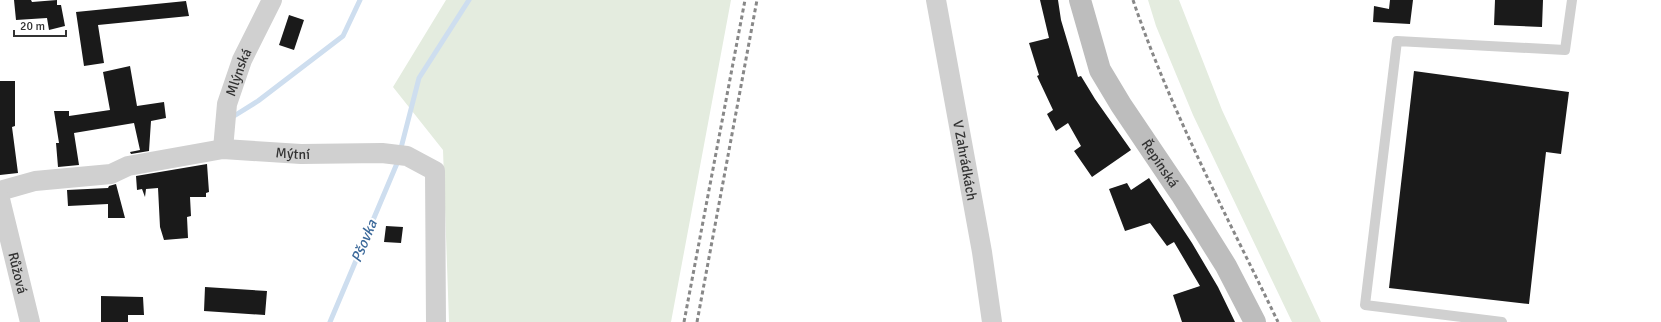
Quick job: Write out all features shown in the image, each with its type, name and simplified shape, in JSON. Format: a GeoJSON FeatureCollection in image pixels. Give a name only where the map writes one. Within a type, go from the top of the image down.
{"type":"FeatureCollection","features":[{"type":"Feature","properties":{"kind":"street","name":"Mlýnská"},"geometry":{"type":"LineString","coordinates":[[223,149],[227,104],[242,60],[272,0]]}},
{"type":"Feature","properties":{"kind":"street","name":"V Zahrádkách"},"geometry":{"type":"LineString","coordinates":[[936,0],[982,252],[992,322]]}},
{"type":"Feature","properties":{"kind":"street","name":"Řepínská"},"geometry":{"type":"LineString","coordinates":[[1080,0],[1100,70],[1121,105],[1181,194],[1226,266],[1255,322]]}},
{"type":"Feature","properties":{"kind":"street","name":"Mýtní"},"geometry":{"type":"LineString","coordinates":[[0,191],[34,181],[111,174],[128,166],[223,149],[301,154],[382,152],[407,156],[435,170],[436,322]]}},
{"type":"Feature","properties":{"kind":"street","name":"Růžová"},"geometry":{"type":"LineString","coordinates":[[0,199],[30,322]]}},
{"type":"Feature","properties":{"kind":"lane"},"geometry":{"type":"LineString","coordinates":[[1502,322],[1365,305],[1397,41],[1565,50],[1572,0]]}},
{"type":"Feature","properties":{"kind":"shaded area"},"geometry":{"type":"Polygon","coordinates":[[[446,0],[731,0],[671,322],[449,322],[443,150],[393,87],[446,0]]]}},
{"type":"Feature","properties":{"kind":"shaded area"},"geometry":{"type":"Polygon","coordinates":[[[1148,0],[1179,0],[1222,110],[1321,322],[1292,322],[1193,115],[1156,26],[1148,0]]]}},
{"type":"Feature","properties":{"kind":"building"},"geometry":{"type":"Polygon","coordinates":[[[14,0],[31,0],[32,2],[57,0],[57,5],[61,5],[65,26],[49,30],[47,18],[16,20],[14,0]]]}},
{"type":"Feature","properties":{"kind":"building"},"geometry":{"type":"Polygon","coordinates":[[[1040,0],[1058,0],[1061,20],[1078,77],[1081,76],[1095,99],[1131,150],[1092,177],[1074,151],[1081,146],[1068,123],[1056,131],[1047,114],[1053,110],[1037,76],[1039,75],[1029,43],[1049,38],[1040,0]]]}},
{"type":"Feature","properties":{"kind":"building"},"geometry":{"type":"Polygon","coordinates":[[[1390,0],[1413,0],[1410,24],[1373,22],[1374,6],[1389,9],[1390,0]]]}},
{"type":"Feature","properties":{"kind":"building"},"geometry":{"type":"Polygon","coordinates":[[[1495,0],[1543,0],[1542,27],[1494,25],[1495,0]]]}},
{"type":"Feature","properties":{"kind":"building"},"geometry":{"type":"Polygon","coordinates":[[[186,1],[189,16],[98,25],[104,63],[84,66],[76,12],[186,1]]]}},
{"type":"Feature","properties":{"kind":"building"},"geometry":{"type":"Polygon","coordinates":[[[289,15],[304,20],[294,50],[279,45],[289,15]]]}},
{"type":"Feature","properties":{"kind":"building"},"geometry":{"type":"Polygon","coordinates":[[[130,66],[137,106],[164,102],[166,118],[151,121],[149,151],[131,154],[130,152],[140,150],[134,123],[74,133],[79,165],[58,167],[56,143],[59,143],[54,111],[69,111],[69,116],[110,110],[103,72],[130,66]]]}},
{"type":"Feature","properties":{"kind":"building"},"geometry":{"type":"Polygon","coordinates":[[[1414,71],[1569,92],[1561,154],[1546,152],[1529,304],[1389,288],[1414,71]]]}},
{"type":"Feature","properties":{"kind":"building"},"geometry":{"type":"Polygon","coordinates":[[[0,81],[15,81],[15,126],[12,127],[18,173],[0,175],[0,81]]]}},
{"type":"Feature","properties":{"kind":"building"},"geometry":{"type":"Polygon","coordinates":[[[207,164],[209,192],[206,193],[206,197],[190,197],[191,216],[187,217],[188,238],[164,240],[160,227],[158,188],[146,189],[145,197],[142,189],[137,190],[136,176],[207,164]]]}},
{"type":"Feature","properties":{"kind":"building"},"geometry":{"type":"Polygon","coordinates":[[[1149,178],[1192,243],[1218,287],[1235,322],[1182,322],[1173,295],[1200,286],[1174,242],[1167,246],[1150,223],[1125,231],[1109,189],[1127,183],[1131,190],[1149,178]]]}},
{"type":"Feature","properties":{"kind":"building"},"geometry":{"type":"Polygon","coordinates":[[[116,184],[125,218],[108,218],[108,204],[68,206],[67,190],[108,188],[109,186],[116,184]]]}},
{"type":"Feature","properties":{"kind":"building"},"geometry":{"type":"Polygon","coordinates":[[[386,226],[403,227],[401,243],[384,242],[386,226]]]}},
{"type":"Feature","properties":{"kind":"building"},"geometry":{"type":"Polygon","coordinates":[[[205,287],[267,291],[265,315],[204,311],[205,287]]]}},
{"type":"Feature","properties":{"kind":"building"},"geometry":{"type":"Polygon","coordinates":[[[101,296],[143,297],[144,315],[128,315],[128,322],[101,322],[101,296]]]}},
{"type":"Feature","properties":{"kind":"waterway"},"geometry":{"type":"LineString","coordinates":[[234,116],[258,101],[343,36],[360,0]]}},
{"type":"Feature","properties":{"kind":"waterway","name":"Pšovka"},"geometry":{"type":"LineString","coordinates":[[401,148],[419,78],[469,0]]}},
{"type":"Feature","properties":{"kind":"waterway","name":"Pšovka"},"geometry":{"type":"LineString","coordinates":[[330,322],[398,161]]}},
{"type":"Feature","properties":{"kind":"railway"},"geometry":{"type":"LineString","coordinates":[[684,322],[745,0]]}},
{"type":"Feature","properties":{"kind":"railway"},"geometry":{"type":"LineString","coordinates":[[697,322],[757,0]]}},
{"type":"Feature","properties":{"kind":"railway"},"geometry":{"type":"LineString","coordinates":[[1133,0],[1148,42],[1182,123],[1278,322]]}}]}
